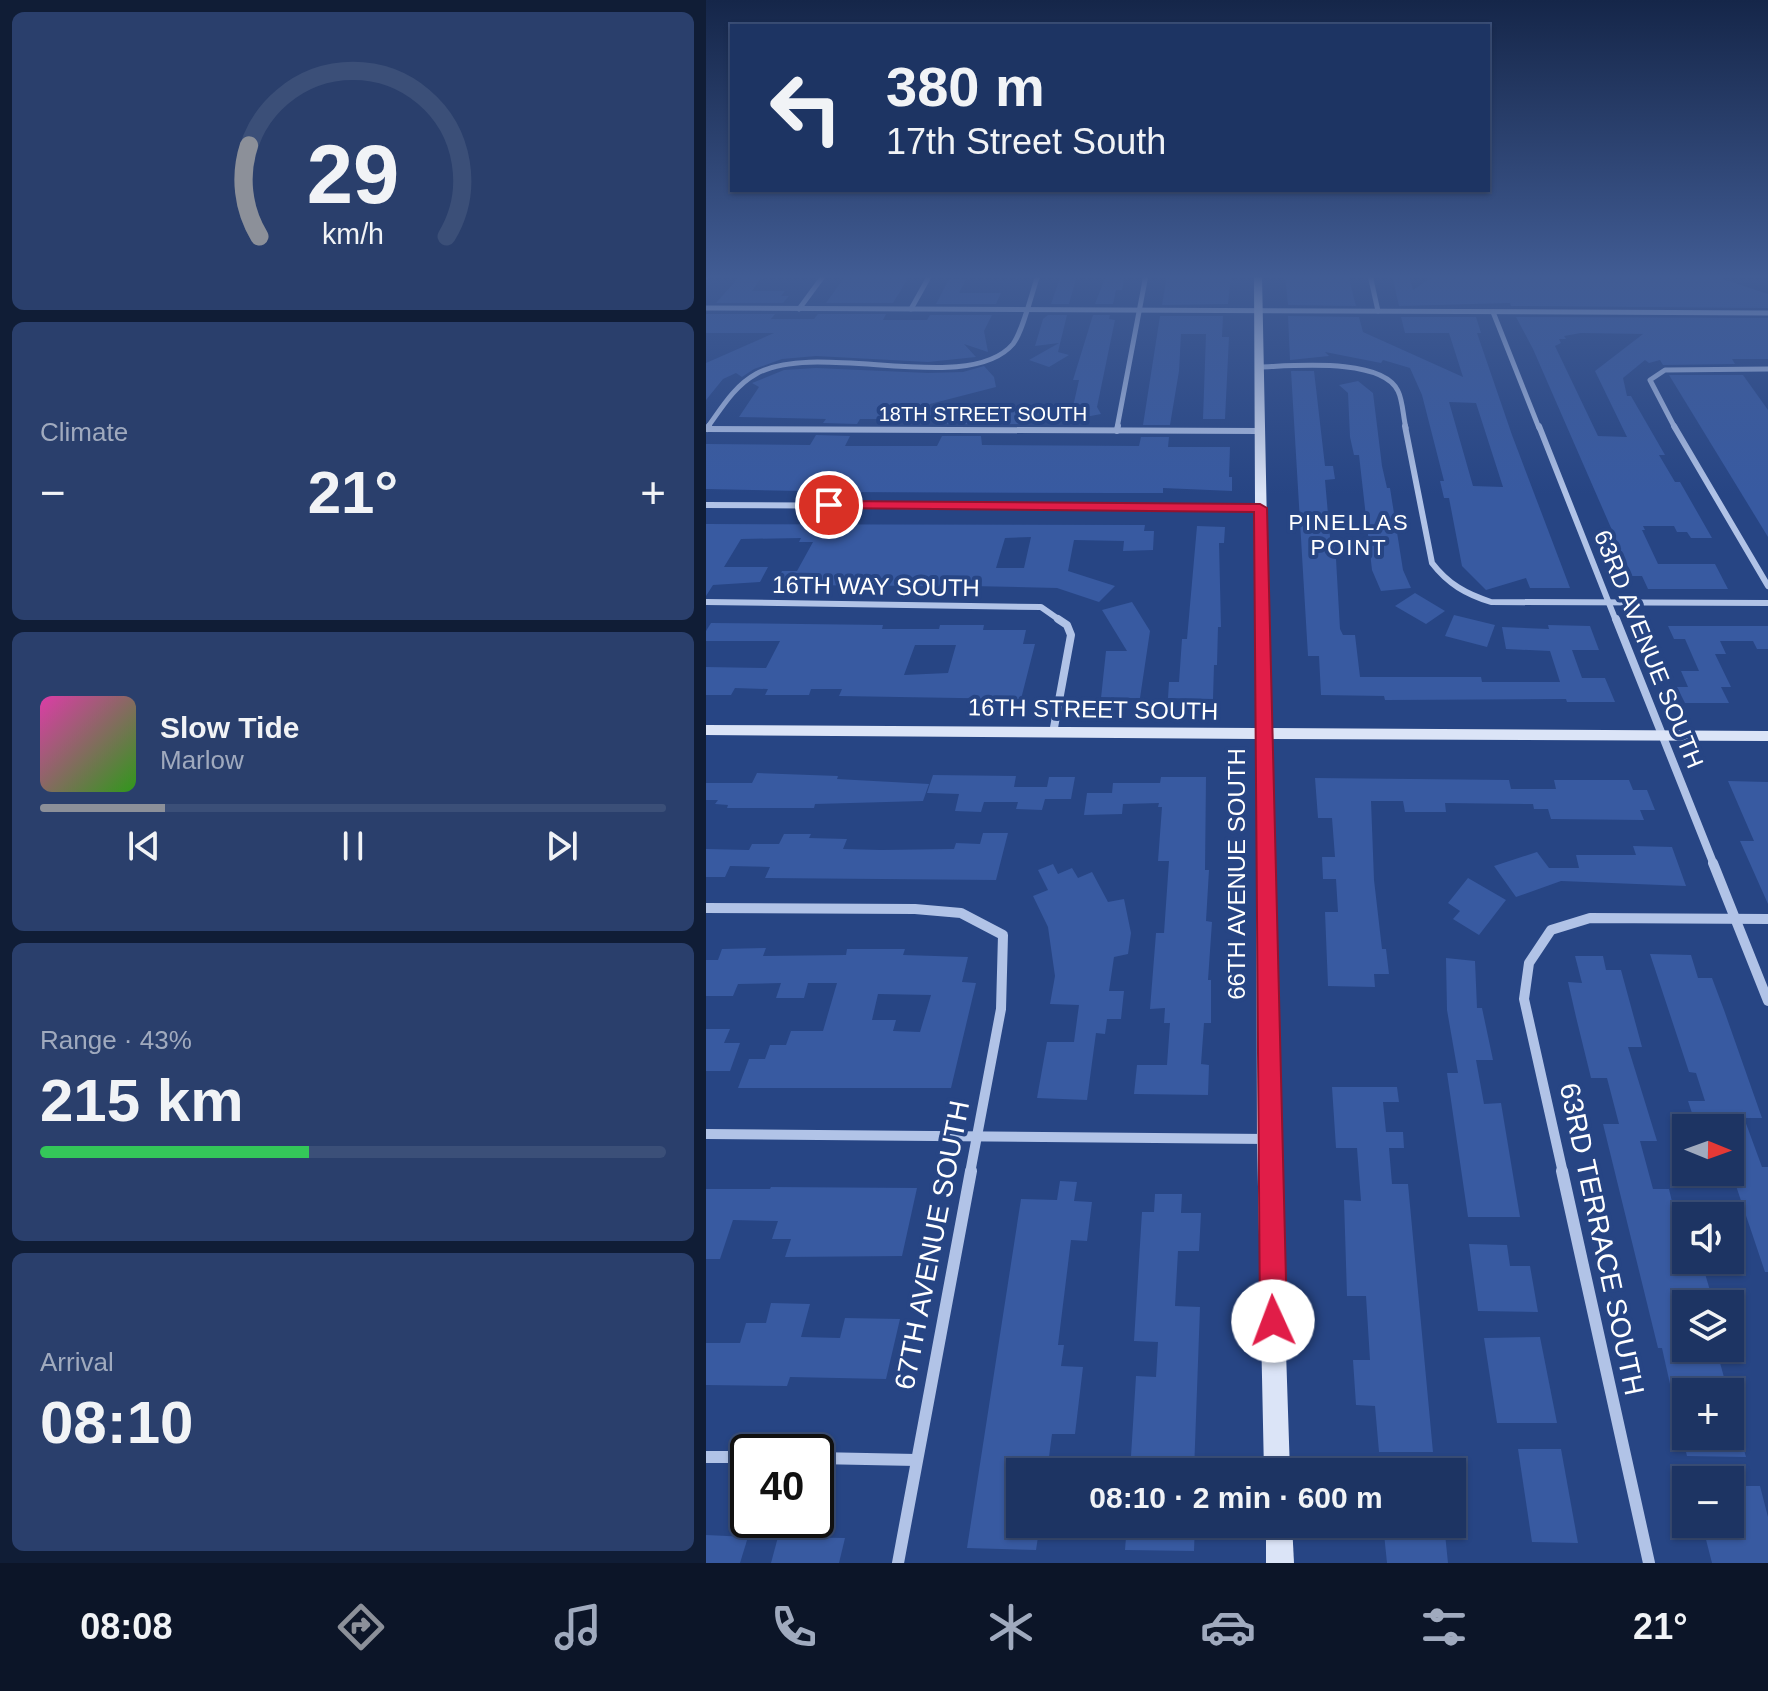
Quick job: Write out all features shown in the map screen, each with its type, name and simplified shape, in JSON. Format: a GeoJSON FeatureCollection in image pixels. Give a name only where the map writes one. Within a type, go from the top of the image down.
{"type":"FeatureCollection","features":[{"type":"Feature","properties":{"kind":"street"},"geometry":{"type":"LineString","coordinates":[[706,429],[735,391],[762,371],[783,365],[959,366],[995,358],[1010,348]]}},
{"type":"Feature","properties":{"kind":"street"},"geometry":{"type":"LineString","coordinates":[[1117,431],[1133,348]]}},
{"type":"Feature","properties":{"kind":"street","name":"66TH AVENUE SOUTH"},"geometry":{"type":"LineString","coordinates":[[1260,348],[1268,1139],[1277,1458]]}},
{"type":"Feature","properties":{"kind":"street","name":"63RD AVENUE SOUTH"},"geometry":{"type":"LineString","coordinates":[[1507,348],[1768,1001]]}},
{"type":"Feature","properties":{"kind":"street"},"geometry":{"type":"LineString","coordinates":[[1260,367],[1369,370],[1383,376],[1398,390],[1432,563],[1446,583],[1463,594],[1491,602],[1768,603]]}},
{"type":"Feature","properties":{"kind":"street"},"geometry":{"type":"LineString","coordinates":[[1768,378],[1764,369],[1679,369],[1655,374],[1650,380],[1654,392],[1768,586]]}},
{"type":"Feature","properties":{"kind":"street","name":"18TH STREET SOUTH"},"geometry":{"type":"LineString","coordinates":[[706,429],[1260,431]]}},
{"type":"Feature","properties":{"kind":"street"},"geometry":{"type":"LineString","coordinates":[[706,505],[1260,508]]}},
{"type":"Feature","properties":{"kind":"street","name":"16TH WAY SOUTH"},"geometry":{"type":"LineString","coordinates":[[706,602],[1016,606],[1045,609],[1067,625],[1071,635],[1053,733]]}},
{"type":"Feature","properties":{"kind":"street","name":"16TH STREET SOUTH"},"geometry":{"type":"LineString","coordinates":[[706,730],[1266,736],[1768,736]]}},
{"type":"Feature","properties":{"kind":"street","name":"67TH AVENUE SOUTH"},"geometry":{"type":"LineString","coordinates":[[706,908],[915,909],[961,913],[1003,935],[1001,1009],[898,1563]]}},
{"type":"Feature","properties":{"kind":"street","name":"63RD TERRACE SOUTH"},"geometry":{"type":"LineString","coordinates":[[1649,1563],[1524,999],[1529,963],[1551,930],[1590,918],[1735,918]]}},
{"type":"Feature","properties":{"kind":"street"},"geometry":{"type":"LineString","coordinates":[[1735,918],[1768,919]]}},
{"type":"Feature","properties":{"kind":"street"},"geometry":{"type":"LineString","coordinates":[[706,1134],[1268,1139]]}},
{"type":"Feature","properties":{"kind":"street"},"geometry":{"type":"LineString","coordinates":[[706,1457],[730,1457]]}},
{"type":"Feature","properties":{"kind":"street"},"geometry":{"type":"LineString","coordinates":[[834,1458],[916,1460]]}},
{"type":"Feature","properties":{"kind":"street"},"geometry":{"type":"LineString","coordinates":[[1279,1538],[1280,1563]]}},
{"type":"Feature","properties":{"kind":"building"},"geometry":{"type":"Polygon","coordinates":[[[740,348],[968,348],[976,357],[928,362],[816,356],[782,359],[742,377],[736,373],[723,379],[706,400],[706,363],[740,348]]]}},
{"type":"Feature","properties":{"kind":"building"},"geometry":{"type":"Polygon","coordinates":[[[1050,348],[1059,348],[1058,352],[1069,355],[1049,367],[1029,360],[1050,348]]]}},
{"type":"Feature","properties":{"kind":"building"},"geometry":{"type":"Polygon","coordinates":[[[1083,348],[1109,348],[1097,407],[1101,414],[1070,420],[1079,380],[1073,380],[1083,348]]]}},
{"type":"Feature","properties":{"kind":"building"},"geometry":{"type":"Polygon","coordinates":[[[1155,348],[1180,348],[1170,425],[1143,425],[1155,348]]]}},
{"type":"Feature","properties":{"kind":"building"},"geometry":{"type":"Polygon","coordinates":[[[1206,348],[1228,348],[1225,419],[1203,419],[1206,348]]]}},
{"type":"Feature","properties":{"kind":"building"},"geometry":{"type":"Polygon","coordinates":[[[1289,348],[1398,348],[1463,377],[1454,348],[1482,348],[1570,588],[1530,588],[1526,578],[1486,590],[1462,566],[1449,498],[1444,498],[1440,481],[1444,481],[1422,395],[1410,368],[1383,360],[1381,363],[1325,352],[1329,356],[1290,360],[1289,348]],[[1449,402],[1473,486],[1503,487],[1476,403],[1449,402]]]}},
{"type":"Feature","properties":{"kind":"building"},"geometry":{"type":"Polygon","coordinates":[[[1532,348],[1556,348],[1598,436],[1627,437],[1595,371],[1625,348],[1768,348],[1768,359],[1732,359],[1735,364],[1663,365],[1660,360],[1649,363],[1645,360],[1623,378],[1627,396],[1631,396],[1665,455],[1659,455],[1675,482],[1680,482],[1712,538],[1691,538],[1687,532],[1677,532],[1674,526],[1643,526],[1658,564],[1715,564],[1728,589],[1648,589],[1642,576],[1632,576],[1532,348]]]}},
{"type":"Feature","properties":{"kind":"building"},"geometry":{"type":"Polygon","coordinates":[[[984,366],[994,377],[996,387],[930,404],[931,419],[860,419],[857,424],[823,423],[826,419],[739,417],[759,387],[752,383],[784,370],[816,368],[928,373],[963,372],[984,366]]]}},
{"type":"Feature","properties":{"kind":"building"},"geometry":{"type":"Polygon","coordinates":[[[1291,371],[1314,371],[1325,466],[1333,466],[1335,479],[1325,480],[1330,537],[1333,537],[1336,559],[1340,629],[1343,635],[1355,635],[1360,677],[1481,677],[1482,682],[1560,682],[1550,651],[1506,649],[1502,627],[1549,629],[1548,625],[1590,626],[1599,650],[1572,650],[1582,678],[1605,678],[1615,702],[1567,702],[1566,699],[1385,700],[1384,696],[1321,695],[1319,656],[1308,656],[1291,371]]]}},
{"type":"Feature","properties":{"kind":"building"},"geometry":{"type":"Polygon","coordinates":[[[1669,375],[1743,375],[1768,410],[1768,537],[1669,375]]]}},
{"type":"Feature","properties":{"kind":"building"},"geometry":{"type":"Polygon","coordinates":[[[1358,381],[1373,393],[1382,466],[1387,488],[1390,488],[1403,570],[1411,588],[1381,591],[1372,570],[1359,455],[1354,455],[1350,437],[1348,393],[1339,385],[1358,381]]]}},
{"type":"Feature","properties":{"kind":"building"},"geometry":{"type":"Polygon","coordinates":[[[949,406],[1027,407],[1021,424],[947,424],[949,419],[943,419],[949,406]]]}},
{"type":"Feature","properties":{"kind":"building"},"geometry":{"type":"Polygon","coordinates":[[[816,435],[850,436],[845,446],[937,446],[942,436],[981,436],[982,445],[1139,446],[1141,437],[1169,437],[1168,447],[1230,447],[1232,491],[1163,488],[1163,493],[836,492],[839,486],[803,487],[800,491],[706,489],[706,444],[810,445],[816,435]]]}},
{"type":"Feature","properties":{"kind":"building"},"geometry":{"type":"Polygon","coordinates":[[[706,524],[1145,525],[1144,531],[1154,531],[1153,550],[1123,551],[1124,541],[1074,540],[1068,571],[1115,586],[1099,602],[1057,588],[971,586],[973,580],[943,579],[939,586],[774,585],[782,571],[797,571],[813,542],[799,542],[801,538],[741,539],[724,567],[768,567],[760,582],[713,585],[706,596],[706,524]],[[1031,537],[1005,538],[996,568],[1024,568],[1031,537]]]}},
{"type":"Feature","properties":{"kind":"building"},"geometry":{"type":"Polygon","coordinates":[[[1197,526],[1225,527],[1224,543],[1219,543],[1221,627],[1218,627],[1213,699],[1168,698],[1169,682],[1179,682],[1182,639],[1187,639],[1197,526]]]}},
{"type":"Feature","properties":{"kind":"building"},"geometry":{"type":"Polygon","coordinates":[[[1415,593],[1445,611],[1426,624],[1395,606],[1415,593]]]}},
{"type":"Feature","properties":{"kind":"building"},"geometry":{"type":"Polygon","coordinates":[[[1132,602],[1150,631],[1140,698],[1101,698],[1106,651],[1127,651],[1102,610],[1132,602]]]}},
{"type":"Feature","properties":{"kind":"building"},"geometry":{"type":"Polygon","coordinates":[[[1454,615],[1495,625],[1487,647],[1445,636],[1454,615]]]}},
{"type":"Feature","properties":{"kind":"building"},"geometry":{"type":"Polygon","coordinates":[[[711,623],[883,625],[882,629],[984,625],[983,630],[1026,630],[1023,644],[1035,644],[1021,699],[839,696],[842,689],[811,689],[809,695],[765,695],[768,689],[735,688],[731,695],[706,695],[706,667],[766,668],[780,641],[706,641],[706,631],[711,623]],[[915,645],[904,675],[948,673],[956,645],[915,645]]]}},
{"type":"Feature","properties":{"kind":"building"},"geometry":{"type":"Polygon","coordinates":[[[1668,626],[1768,626],[1768,649],[1757,649],[1753,641],[1720,641],[1726,654],[1715,654],[1731,687],[1721,687],[1729,703],[1685,703],[1677,687],[1688,687],[1681,671],[1699,671],[1685,639],[1674,639],[1668,626]]]}},
{"type":"Feature","properties":{"kind":"building"},"geometry":{"type":"Polygon","coordinates":[[[757,773],[929,784],[923,801],[815,804],[814,808],[727,808],[728,805],[715,804],[718,800],[706,800],[706,783],[752,783],[757,773]]]}},
{"type":"Feature","properties":{"kind":"building"},"geometry":{"type":"Polygon","coordinates":[[[933,775],[1016,776],[1014,787],[1047,787],[1049,777],[1075,777],[1071,799],[1045,799],[1042,810],[1016,809],[1018,802],[984,802],[981,812],[955,811],[959,794],[927,793],[933,775]]]}},
{"type":"Feature","properties":{"kind":"building"},"geometry":{"type":"Polygon","coordinates":[[[1161,777],[1206,777],[1205,870],[1209,870],[1206,921],[1212,922],[1208,980],[1211,980],[1211,1023],[1204,1023],[1201,1064],[1209,1065],[1208,1095],[1134,1094],[1137,1065],[1167,1065],[1170,1023],[1164,1023],[1165,1008],[1150,1009],[1156,933],[1164,933],[1169,861],[1158,861],[1162,807],[1158,807],[1159,803],[1123,804],[1122,814],[1084,815],[1087,793],[1112,793],[1113,783],[1160,783],[1161,777]]]}},
{"type":"Feature","properties":{"kind":"building"},"geometry":{"type":"Polygon","coordinates":[[[1315,778],[1509,780],[1511,789],[1556,789],[1554,780],[1629,780],[1633,790],[1647,790],[1655,810],[1640,810],[1644,820],[1551,819],[1548,809],[1534,809],[1533,804],[1445,803],[1446,812],[1405,812],[1403,801],[1371,801],[1374,880],[1382,949],[1386,949],[1389,974],[1374,974],[1375,987],[1328,986],[1325,912],[1338,912],[1336,879],[1323,879],[1322,857],[1335,857],[1332,818],[1318,818],[1315,778]]]}},
{"type":"Feature","properties":{"kind":"building"},"geometry":{"type":"Polygon","coordinates":[[[1728,781],[1768,782],[1768,904],[1740,841],[1754,841],[1728,781]]]}},
{"type":"Feature","properties":{"kind":"building"},"geometry":{"type":"Polygon","coordinates":[[[983,833],[1008,833],[996,880],[765,878],[770,867],[730,866],[725,877],[706,877],[706,849],[749,850],[752,844],[779,844],[784,834],[847,839],[843,849],[881,850],[954,849],[956,843],[980,844],[983,833]]]}},
{"type":"Feature","properties":{"kind":"building"},"geometry":{"type":"Polygon","coordinates":[[[1633,846],[1672,847],[1686,886],[1561,881],[1516,897],[1494,866],[1537,852],[1549,868],[1579,868],[1576,855],[1636,855],[1633,846]]]}},
{"type":"Feature","properties":{"kind":"building"},"geometry":{"type":"Polygon","coordinates":[[[1053,864],[1058,874],[1072,868],[1078,878],[1092,872],[1108,902],[1124,899],[1131,933],[1128,954],[1114,957],[1109,991],[1124,991],[1121,1019],[1107,1019],[1105,1034],[1096,1033],[1087,1100],[1037,1098],[1047,1042],[1074,1042],[1079,1005],[1050,1004],[1055,976],[1048,927],[1033,896],[1048,890],[1038,870],[1053,864]]]}},
{"type":"Feature","properties":{"kind":"building"},"geometry":{"type":"Polygon","coordinates":[[[1468,878],[1506,900],[1479,935],[1453,919],[1460,911],[1448,903],[1468,878]]]}},
{"type":"Feature","properties":{"kind":"building"},"geometry":{"type":"Polygon","coordinates":[[[766,948],[763,956],[846,955],[847,949],[905,949],[903,955],[968,957],[962,982],[976,983],[951,1088],[738,1088],[749,1059],[765,1059],[770,1045],[786,1045],[791,1031],[823,1031],[837,983],[808,983],[804,998],[776,998],[781,983],[738,984],[733,996],[706,996],[706,960],[718,960],[722,949],[766,948]],[[878,994],[872,1020],[896,1020],[893,1031],[920,1032],[931,995],[878,994]]]}},
{"type":"Feature","properties":{"kind":"building"},"geometry":{"type":"Polygon","coordinates":[[[1650,954],[1691,955],[1698,978],[1712,978],[1762,1118],[1744,1118],[1744,1114],[1692,1114],[1688,1101],[1705,1101],[1696,1073],[1689,1072],[1650,954]]]}},
{"type":"Feature","properties":{"kind":"building"},"geometry":{"type":"Polygon","coordinates":[[[1575,956],[1603,956],[1606,970],[1621,970],[1642,1047],[1628,1047],[1657,1141],[1640,1141],[1653,1189],[1669,1189],[1672,1202],[1672,1274],[1705,1274],[1710,1290],[1672,1290],[1672,1362],[1720,1362],[1724,1378],[1672,1378],[1672,1393],[1603,1124],[1619,1124],[1607,1078],[1591,1078],[1568,982],[1582,983],[1575,956]]]}},
{"type":"Feature","properties":{"kind":"building"},"geometry":{"type":"Polygon","coordinates":[[[1446,958],[1475,961],[1477,1008],[1482,1008],[1493,1060],[1476,1060],[1484,1104],[1501,1103],[1520,1217],[1468,1217],[1447,1073],[1458,1073],[1447,1010],[1446,958]]]}},
{"type":"Feature","properties":{"kind":"building"},"geometry":{"type":"Polygon","coordinates":[[[706,1029],[730,1029],[724,1043],[740,1043],[730,1071],[706,1071],[706,1029]]]}},
{"type":"Feature","properties":{"kind":"building"},"geometry":{"type":"Polygon","coordinates":[[[1332,1087],[1397,1087],[1399,1102],[1383,1102],[1386,1132],[1403,1132],[1404,1148],[1389,1148],[1392,1184],[1408,1184],[1433,1452],[1379,1452],[1375,1406],[1356,1405],[1353,1360],[1370,1360],[1366,1296],[1347,1296],[1344,1200],[1361,1201],[1357,1148],[1336,1148],[1332,1087]]]}},
{"type":"Feature","properties":{"kind":"building"},"geometry":{"type":"Polygon","coordinates":[[[1744,1118],[1762,1167],[1768,1167],[1768,1272],[1765,1272],[1744,1202],[1736,1186],[1744,1186],[1744,1118]]]}},
{"type":"Feature","properties":{"kind":"building"},"geometry":{"type":"Polygon","coordinates":[[[1060,1181],[1077,1182],[1074,1201],[1092,1202],[1087,1241],[1071,1240],[1058,1345],[1064,1345],[1061,1366],[1083,1367],[1075,1434],[1052,1434],[1049,1458],[1006,1458],[1006,1538],[1038,1538],[1036,1550],[967,1548],[1021,1199],[1057,1200],[1060,1181]]]}},
{"type":"Feature","properties":{"kind":"building"},"geometry":{"type":"Polygon","coordinates":[[[917,1188],[902,1256],[785,1257],[791,1239],[772,1239],[778,1221],[733,1220],[720,1259],[706,1259],[706,1189],[917,1188]]]}},
{"type":"Feature","properties":{"kind":"building"},"geometry":{"type":"Polygon","coordinates":[[[1155,1194],[1182,1194],[1181,1213],[1201,1213],[1199,1251],[1178,1251],[1175,1306],[1200,1307],[1195,1458],[1131,1458],[1136,1376],[1156,1377],[1158,1342],[1134,1341],[1142,1212],[1154,1212],[1155,1194]]]}},
{"type":"Feature","properties":{"kind":"building"},"geometry":{"type":"Polygon","coordinates":[[[1469,1244],[1507,1245],[1510,1266],[1530,1266],[1538,1312],[1478,1311],[1469,1244]]]}},
{"type":"Feature","properties":{"kind":"building"},"geometry":{"type":"Polygon","coordinates":[[[771,1303],[810,1304],[801,1337],[840,1338],[845,1318],[900,1319],[886,1379],[790,1377],[787,1386],[706,1385],[706,1343],[740,1343],[746,1323],[766,1323],[771,1303]]]}},
{"type":"Feature","properties":{"kind":"building"},"geometry":{"type":"Polygon","coordinates":[[[1540,1337],[1557,1423],[1497,1423],[1484,1338],[1540,1337]]]}},
{"type":"Feature","properties":{"kind":"building"},"geometry":{"type":"Polygon","coordinates":[[[1518,1449],[1561,1449],[1578,1543],[1532,1542],[1518,1449]]]}},
{"type":"Feature","properties":{"kind":"building"},"geometry":{"type":"Polygon","coordinates":[[[1686,1450],[1744,1450],[1746,1457],[1687,1456],[1686,1450]]]}},
{"type":"Feature","properties":{"kind":"building"},"geometry":{"type":"Polygon","coordinates":[[[1744,1486],[1760,1486],[1768,1517],[1768,1563],[1712,1563],[1706,1538],[1744,1538],[1744,1486]]]}},
{"type":"Feature","properties":{"kind":"building"},"geometry":{"type":"Polygon","coordinates":[[[706,1535],[748,1538],[740,1563],[706,1563],[706,1535]]]}},
{"type":"Feature","properties":{"kind":"building"},"geometry":{"type":"Polygon","coordinates":[[[778,1538],[845,1538],[839,1563],[771,1563],[778,1538]]]}},
{"type":"Feature","properties":{"kind":"building"},"geometry":{"type":"Polygon","coordinates":[[[1126,1538],[1194,1538],[1194,1551],[1125,1550],[1126,1538]]]}},
{"type":"Feature","properties":{"kind":"building"},"geometry":{"type":"Polygon","coordinates":[[[1384,1538],[1445,1538],[1448,1563],[1387,1563],[1384,1538]]]}},
{"type":"Feature","properties":{"kind":"district","name":"PINELLAS POINT"},"geometry":{"type":"Point","coordinates":[1349,534]}},
{"type":"Feature","properties":{"kind":"route"},"geometry":{"type":"LineString","coordinates":[[829,505],[1260,508],[1273,1321]]}}]}
